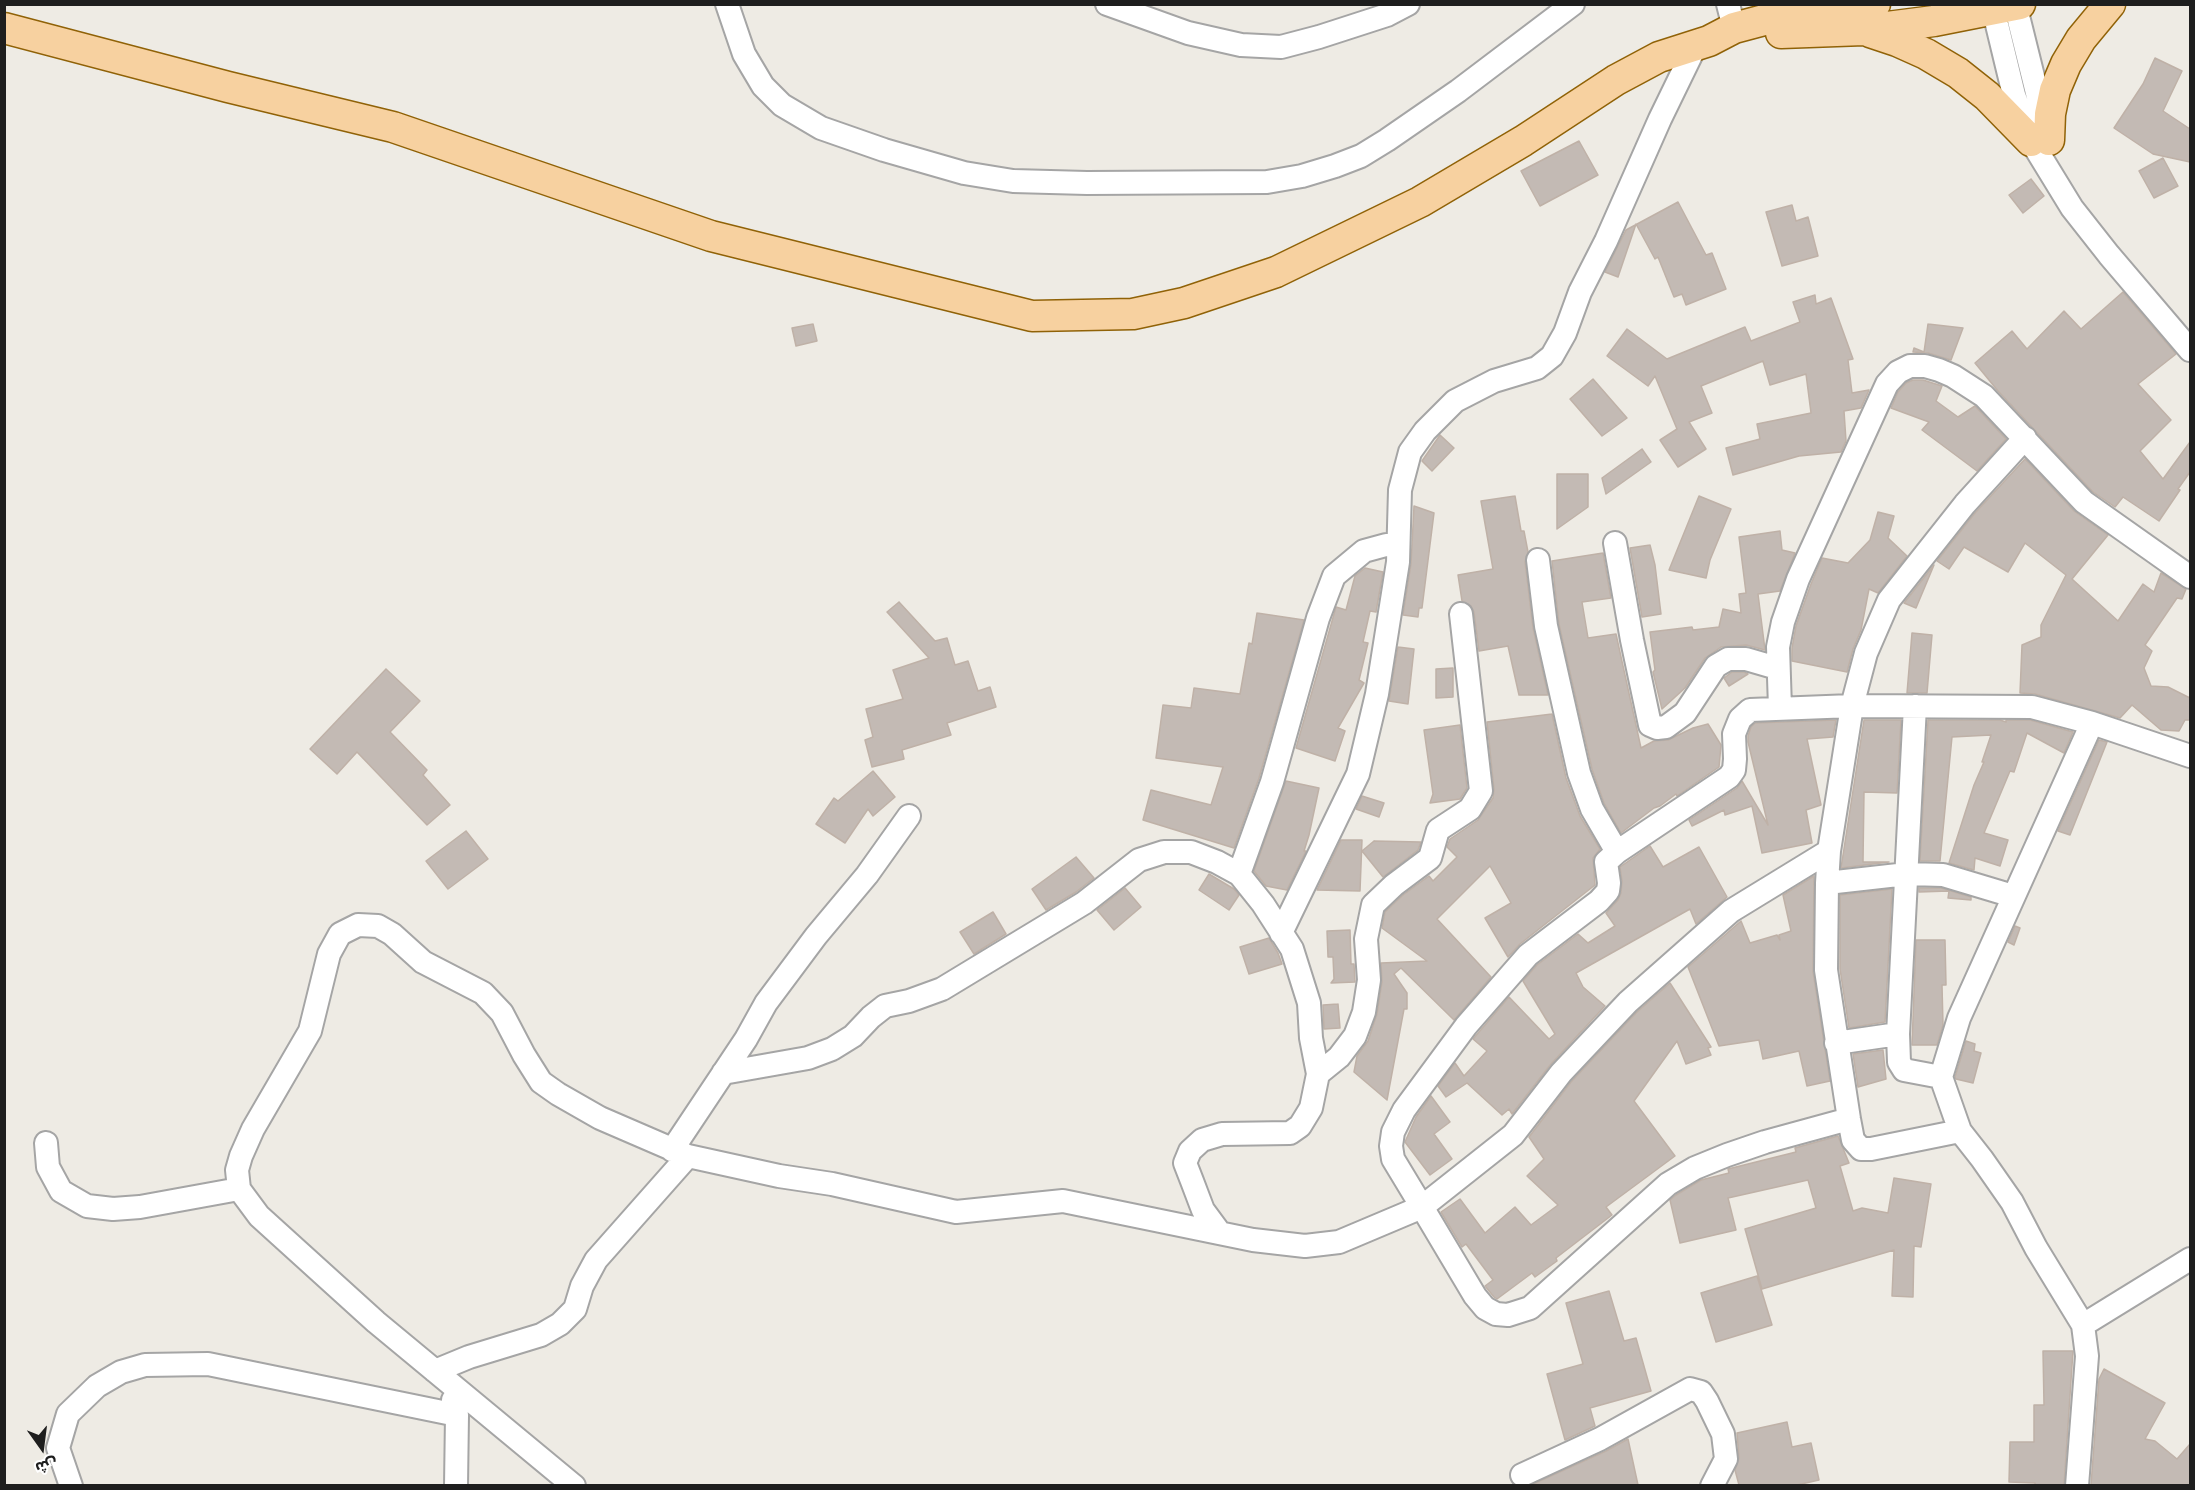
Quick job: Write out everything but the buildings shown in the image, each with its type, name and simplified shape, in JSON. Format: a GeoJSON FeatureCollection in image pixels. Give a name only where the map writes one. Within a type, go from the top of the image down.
{"type":"FeatureCollection","features":[{"type":"Feature","properties":{"kind":"main road"},"geometry":{"type":"LineString","coordinates":[[1870,17],[1897,40],[1958,73],[2040,140],[2050,114],[2055,90],[2066,64],[2081,39],[2110,4]]}},
{"type":"Feature","properties":{"kind":"main road"},"geometry":{"type":"LineString","coordinates":[[4,28],[228,87],[393,127],[711,236],[1032,316],[1133,314],[1184,303],[1276,272],[1420,202],[1523,141],[1625,75],[1717,30],[1775,34],[1870,17],[1934,21],[2007,6]]}},
{"type":"Feature","properties":{"kind":"street"},"geometry":{"type":"LineString","coordinates":[[727,4],[744,54],[763,86],[782,105],[821,128],[884,150],[964,173],[1013,181],[1087,183],[1267,182],[1302,176],[1335,166],[1361,156],[1387,140],[1458,91],[1572,4]]}},
{"type":"Feature","properties":{"kind":"street"},"geometry":{"type":"LineString","coordinates":[[1107,4],[1188,33],[1241,45],[1281,47],[1387,15],[1408,4]]}},
{"type":"Feature","properties":{"kind":"street"},"geometry":{"type":"LineString","coordinates":[[2007,6],[2014,95],[2040,140],[2053,174],[2078,216],[2190,350]]}},
{"type":"Feature","properties":{"kind":"street"},"geometry":{"type":"LineString","coordinates":[[1281,933],[1358,774],[1377,694],[1398,562],[1400,490],[1410,452],[1425,431],[1455,401],[1494,381],[1538,368],[1552,356],[1566,333],[1580,292],[1606,241],[1660,118],[1717,30]]}},
{"type":"Feature","properties":{"kind":"street"},"geometry":{"type":"LineString","coordinates":[[1780,708],[1778,647],[1783,622],[1798,579],[1887,384],[1898,372],[1910,366],[1924,366],[1953,376],[1984,396],[2084,502],[2190,577]]}},
{"type":"Feature","properties":{"kind":"street"},"geometry":{"type":"LineString","coordinates":[[1960,1131],[1866,1150],[1861,1149],[1853,1140],[1826,970],[1829,851],[1852,706],[1866,653],[1889,600],[1965,504],[2025,438]]}},
{"type":"Feature","properties":{"kind":"street"},"geometry":{"type":"LineString","coordinates":[[1615,543],[1650,725],[1657,728],[1666,727],[1685,713],[1716,666],[1728,659],[1746,659],[1777,668]]}},
{"type":"Feature","properties":{"kind":"street"},"geometry":{"type":"LineString","coordinates":[[1239,874],[1272,782],[1318,618],[1334,576],[1364,551],[1386,545],[1398,546]]}},
{"type":"Feature","properties":{"kind":"street"},"geometry":{"type":"LineString","coordinates":[[1538,560],[1546,626],[1579,773],[1592,809],[1617,852]]}},
{"type":"Feature","properties":{"kind":"street"},"geometry":{"type":"LineString","coordinates":[[1318,1074],[1339,1057],[1355,1036],[1364,1012],[1369,980],[1366,939],[1373,905],[1394,885],[1430,858],[1438,830],[1470,809],[1481,791],[1461,614]]}},
{"type":"Feature","properties":{"kind":"street"},"geometry":{"type":"LineString","coordinates":[[1849,1119],[1765,1142],[1695,1168],[1668,1184],[1530,1308],[1508,1315],[1496,1314],[1485,1308],[1475,1296],[1393,1159],[1391,1146],[1394,1132],[1404,1110],[1466,1026],[1528,955],[1599,901],[1608,891],[1610,883],[1606,862],[1617,852],[1729,777],[1734,770],[1734,734],[1740,719],[1750,710],[1852,706],[2032,707],[2092,723],[2190,756]]}},
{"type":"Feature","properties":{"kind":"street"},"geometry":{"type":"LineString","coordinates":[[1915,706],[1898,1034],[1899,1062],[1904,1070],[1941,1077]]}},
{"type":"Feature","properties":{"kind":"street"},"geometry":{"type":"LineString","coordinates":[[2078,1485],[2087,1356],[2084,1325],[2036,1248],[2012,1202],[1960,1131],[1941,1077],[1959,1018],[2092,723]]}},
{"type":"Feature","properties":{"kind":"street"},"geometry":{"type":"LineString","coordinates":[[442,1378],[469,1357],[541,1335],[560,1324],[575,1309],[582,1286],[596,1260],[680,1153],[723,1073],[746,1039],[766,1003],[816,936],[867,875],[909,816]]}},
{"type":"Feature","properties":{"kind":"street"},"geometry":{"type":"LineString","coordinates":[[574,1485],[376,1322],[259,1216],[239,1189],[237,1170],[241,1156],[310,1031],[329,954],[340,934],[358,925],[378,926],[392,934],[423,962],[483,993],[502,1013],[541,1082],[600,1118],[680,1153],[779,1176],[832,1184],[957,1212],[1063,1201],[1220,1233],[1305,1246],[1339,1242],[1422,1207],[1513,1135],[1561,1073],[1628,1002],[1731,911],[1829,851]]}},
{"type":"Feature","properties":{"kind":"street"},"geometry":{"type":"LineString","coordinates":[[723,1073],[808,1058],[832,1048],[853,1036],[885,1006],[909,1001],[942,989],[1084,903],[1139,860],[1164,852],[1191,852],[1239,874],[1263,904],[1292,949],[1309,1003],[1311,1038],[1318,1074],[1311,1108],[1300,1126],[1290,1133],[1222,1134],[1202,1140],[1190,1151],[1185,1162],[1191,1181],[1203,1210],[1220,1233]]}},
{"type":"Feature","properties":{"kind":"street"},"geometry":{"type":"LineString","coordinates":[[1827,883],[1907,874],[1943,875],[2013,896]]}},
{"type":"Feature","properties":{"kind":"street"},"geometry":{"type":"LineString","coordinates":[[1836,1042],[1898,1034]]}},
{"type":"Feature","properties":{"kind":"street"},"geometry":{"type":"LineString","coordinates":[[46,1143],[48,1167],[61,1191],[87,1206],[113,1209],[140,1207],[239,1189]]}},
{"type":"Feature","properties":{"kind":"street"},"geometry":{"type":"LineString","coordinates":[[2084,1325],[2190,1259]]}},
{"type":"Feature","properties":{"kind":"street"},"geometry":{"type":"LineString","coordinates":[[71,1485],[58,1448],[68,1414],[97,1386],[121,1372],[145,1365],[208,1364],[457,1415]]}},
{"type":"Feature","properties":{"kind":"street"},"geometry":{"type":"LineString","coordinates":[[442,1378],[457,1415],[456,1485]]}},
{"type":"Feature","properties":{"kind":"street"},"geometry":{"type":"LineString","coordinates":[[1522,1475],[1600,1439],[1690,1389],[1701,1392],[1724,1434],[1726,1459],[1712,1485]]}}]}
